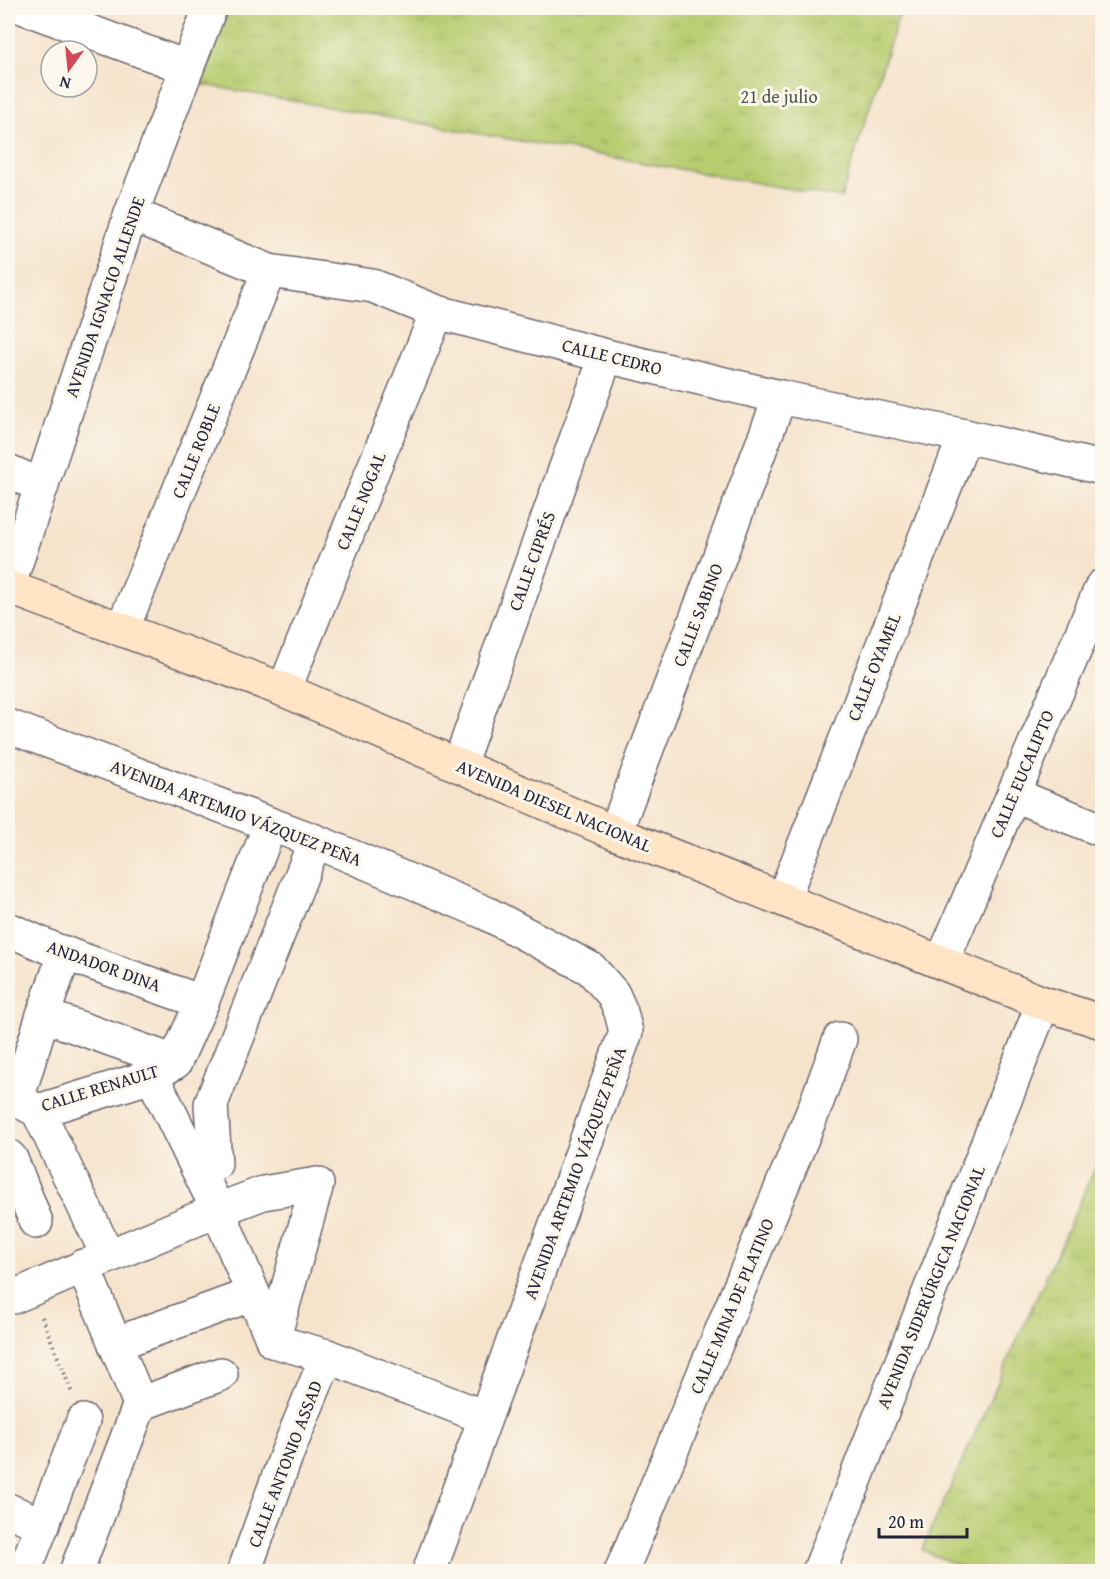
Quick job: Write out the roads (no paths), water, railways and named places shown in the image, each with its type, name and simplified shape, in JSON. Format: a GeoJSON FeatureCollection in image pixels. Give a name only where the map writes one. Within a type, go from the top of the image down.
{"type":"FeatureCollection","features":[{"type":"Feature","properties":{"kind":"street"},"geometry":{"type":"LineString","coordinates":[[25,8],[186,67]]}},
{"type":"Feature","properties":{"kind":"street","name":"AVENIDA IGNACIO ALLENDE"},"geometry":{"type":"LineString","coordinates":[[8,588],[131,214],[210,8]]}},
{"type":"Feature","properties":{"kind":"street","name":"CALLE CEDRO"},"geometry":{"type":"LineString","coordinates":[[131,214],[269,271],[373,286],[437,312],[606,356],[780,398],[966,436],[1102,468]]}},
{"type":"Feature","properties":{"kind":"street","name":"CALLE ROBLE"},"geometry":{"type":"LineString","coordinates":[[122,630],[269,271]]}},
{"type":"Feature","properties":{"kind":"street","name":"CALLE NOGAL"},"geometry":{"type":"LineString","coordinates":[[284,690],[437,312]]}},
{"type":"Feature","properties":{"kind":"street","name":"CALLE CIPRÉS"},"geometry":{"type":"LineString","coordinates":[[459,765],[606,356]]}},
{"type":"Feature","properties":{"kind":"street","name":"CALLE SABINO"},"geometry":{"type":"LineString","coordinates":[[615,833],[780,398]]}},
{"type":"Feature","properties":{"kind":"street","name":"CALLE OYAMEL"},"geometry":{"type":"LineString","coordinates":[[783,898],[966,436]]}},
{"type":"Feature","properties":{"kind":"street"},"geometry":{"type":"LineString","coordinates":[[8,471],[42,486]]}},
{"type":"Feature","properties":{"kind":"street","name":"CALLE EUCALIPTO"},"geometry":{"type":"LineString","coordinates":[[942,962],[1014,795],[1092,635],[1102,586]]}},
{"type":"Feature","properties":{"kind":"street","name":"AVENIDA DIESEL NACIONAL"},"geometry":{"type":"LineString","coordinates":[[8,588],[284,690],[615,833],[1042,1003],[1102,1022]]}},
{"type":"Feature","properties":{"kind":"street","name":"AVENIDA ARTEMIO VÁZQUEZ PEÑA"},"geometry":{"type":"LineString","coordinates":[[8,726],[315,842],[486,913],[591,969],[613,994],[626,1032],[429,1572]]}},
{"type":"Feature","properties":{"kind":"street"},"geometry":{"type":"LineString","coordinates":[[1014,795],[1102,831]]}},
{"type":"Feature","properties":{"kind":"street"},"geometry":{"type":"LineString","coordinates":[[163,1069],[202,1002],[270,825]]}},
{"type":"Feature","properties":{"kind":"street"},"geometry":{"type":"LineString","coordinates":[[215,1164],[211,1104],[315,842]]}},
{"type":"Feature","properties":{"kind":"street","name":"ANDADOR DINA"},"geometry":{"type":"LineString","coordinates":[[8,929],[65,953],[202,1002]]}},
{"type":"Feature","properties":{"kind":"street"},"geometry":{"type":"LineString","coordinates":[[65,953],[43,1016],[21,1097],[95,1261],[115,1344],[140,1404],[76,1572]]}},
{"type":"Feature","properties":{"kind":"street","name":"AVENIDA SIDERÚRGICA NACIONAL"},"geometry":{"type":"LineString","coordinates":[[819,1572],[1042,1003]]}},
{"type":"Feature","properties":{"kind":"street"},"geometry":{"type":"LineString","coordinates":[[43,1016],[163,1069],[230,1242],[273,1341]]}},
{"type":"Feature","properties":{"kind":"street","name":"CALLE MINA DE PLATINO"},"geometry":{"type":"LineString","coordinates":[[621,1572],[815,1107],[840,1039]]}},
{"type":"Feature","properties":{"kind":"street","name":"CALLE RENAULT"},"geometry":{"type":"LineString","coordinates":[[21,1097],[163,1069]]}},
{"type":"Feature","properties":{"kind":"street"},"geometry":{"type":"LineString","coordinates":[[9,1158],[36,1222]]}},
{"type":"Feature","properties":{"kind":"street"},"geometry":{"type":"LineString","coordinates":[[17,1293],[263,1193],[317,1184],[273,1341]]}},
{"type":"Feature","properties":{"kind":"street"},"geometry":{"type":"LineString","coordinates":[[115,1344],[253,1294]]}},
{"type":"Feature","properties":{"kind":"street"},"geometry":{"type":"LineString","coordinates":[[273,1341],[327,1356],[484,1417]]}},
{"type":"Feature","properties":{"kind":"street","name":"CALLE ANTONIO ASSAD"},"geometry":{"type":"LineString","coordinates":[[243,1572],[286,1456],[327,1356]]}},
{"type":"Feature","properties":{"kind":"street"},"geometry":{"type":"LineString","coordinates":[[140,1404],[221,1374]]}},
{"type":"Feature","properties":{"kind":"street"},"geometry":{"type":"LineString","coordinates":[[24,1572],[83,1421]]}},
{"type":"Feature","properties":{"kind":"street"},"geometry":{"type":"LineString","coordinates":[[8,1510],[43,1525]]}},
{"type":"Feature","properties":{"kind":"park label","name":"21 de julio"},"geometry":{"type":"Point","coordinates":[779,97]}}]}
